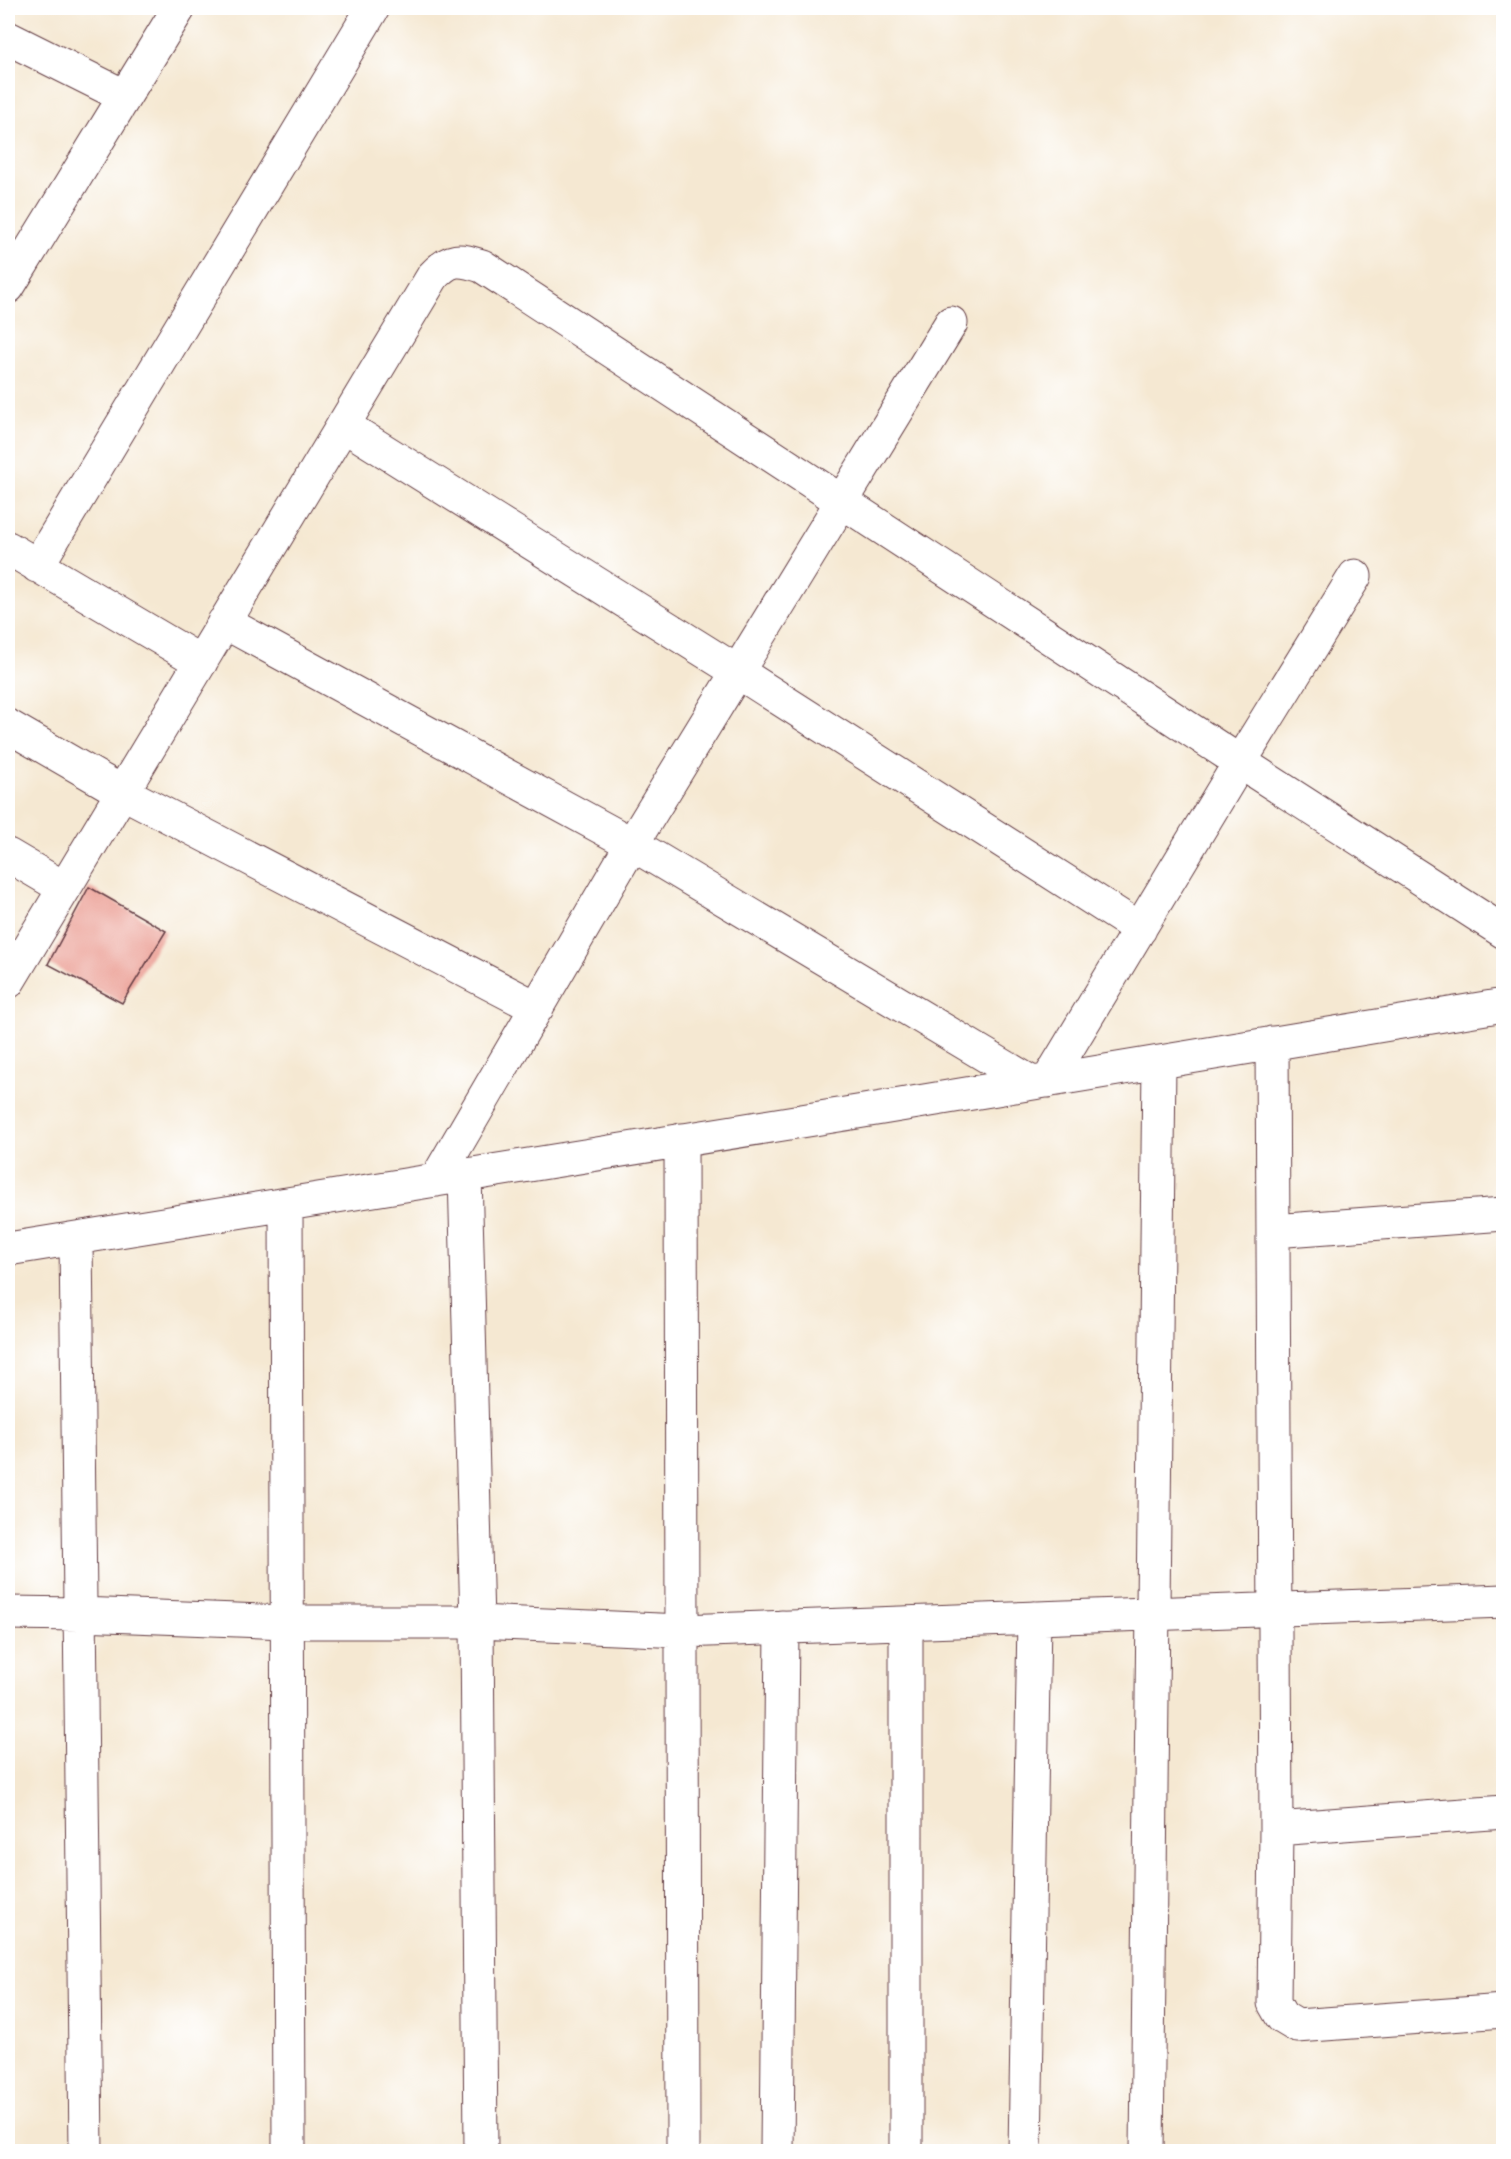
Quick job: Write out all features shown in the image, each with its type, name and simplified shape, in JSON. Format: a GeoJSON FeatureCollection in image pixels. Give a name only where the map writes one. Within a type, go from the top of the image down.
{"type":"FeatureCollection","features":[{"type":"Feature","properties":{"kind":"street"},"geometry":{"type":"LineString","coordinates":[[8,287],[178,8]]}},
{"type":"Feature","properties":{"kind":"street"},"geometry":{"type":"LineString","coordinates":[[37,566],[373,8]]}},
{"type":"Feature","properties":{"kind":"street"},"geometry":{"type":"LineString","coordinates":[[8,38],[124,96]]}},
{"type":"Feature","properties":{"kind":"street"},"geometry":{"type":"LineString","coordinates":[[8,982],[433,276],[445,263],[464,261],[482,266],[1503,932]]}},
{"type":"Feature","properties":{"kind":"street"},"geometry":{"type":"LineString","coordinates":[[481,2151],[477,1622],[451,1178],[537,1008],[632,844],[951,323]]}},
{"type":"Feature","properties":{"kind":"street"},"geometry":{"type":"LineString","coordinates":[[342,426],[738,672],[1140,929]]}},
{"type":"Feature","properties":{"kind":"street"},"geometry":{"type":"LineString","coordinates":[[8,548],[201,662]]}},
{"type":"Feature","properties":{"kind":"street"},"geometry":{"type":"LineString","coordinates":[[1040,1082],[1140,929],[1355,576]]}},
{"type":"Feature","properties":{"kind":"street"},"geometry":{"type":"LineString","coordinates":[[224,622],[632,844],[1040,1082]]}},
{"type":"Feature","properties":{"kind":"street"},"geometry":{"type":"LineString","coordinates":[[8,726],[122,792],[537,1008]]}},
{"type":"Feature","properties":{"kind":"street"},"geometry":{"type":"LineString","coordinates":[[8,855],[64,888]]}},
{"type":"Feature","properties":{"kind":"street"},"geometry":{"type":"LineString","coordinates":[[8,1249],[1503,1005]]}},
{"type":"Feature","properties":{"kind":"street"},"geometry":{"type":"LineString","coordinates":[[1272,1043],[1274,2003],[1282,2017],[1297,2026],[1503,2011]]}},
{"type":"Feature","properties":{"kind":"street"},"geometry":{"type":"LineString","coordinates":[[1146,2151],[1159,1062]]}},
{"type":"Feature","properties":{"kind":"street"},"geometry":{"type":"LineString","coordinates":[[681,1140],[683,2151]]}},
{"type":"Feature","properties":{"kind":"street"},"geometry":{"type":"LineString","coordinates":[[286,1205],[289,2151]]}},
{"type":"Feature","properties":{"kind":"street"},"geometry":{"type":"LineString","coordinates":[[1273,1231],[1503,1214]]}},
{"type":"Feature","properties":{"kind":"street"},"geometry":{"type":"LineString","coordinates":[[76,1239],[86,2151]]}},
{"type":"Feature","properties":{"kind":"street"},"geometry":{"type":"LineString","coordinates":[[8,1613],[287,1622],[477,1622],[682,1631],[1503,1601]]}},
{"type":"Feature","properties":{"kind":"street"},"geometry":{"type":"LineString","coordinates":[[1025,2151],[1034,1618]]}},
{"type":"Feature","properties":{"kind":"street"},"geometry":{"type":"LineString","coordinates":[[906,1623],[906,2151]]}},
{"type":"Feature","properties":{"kind":"street"},"geometry":{"type":"LineString","coordinates":[[777,2151],[782,1627]]}},
{"type":"Feature","properties":{"kind":"street"},"geometry":{"type":"LineString","coordinates":[[1275,1828],[1503,1812]]}},
{"type":"Feature","properties":{"kind":"building"},"geometry":{"type":"Polygon","coordinates":[[[89,887],[166,931],[122,1003],[48,964],[89,887]]]}}]}
